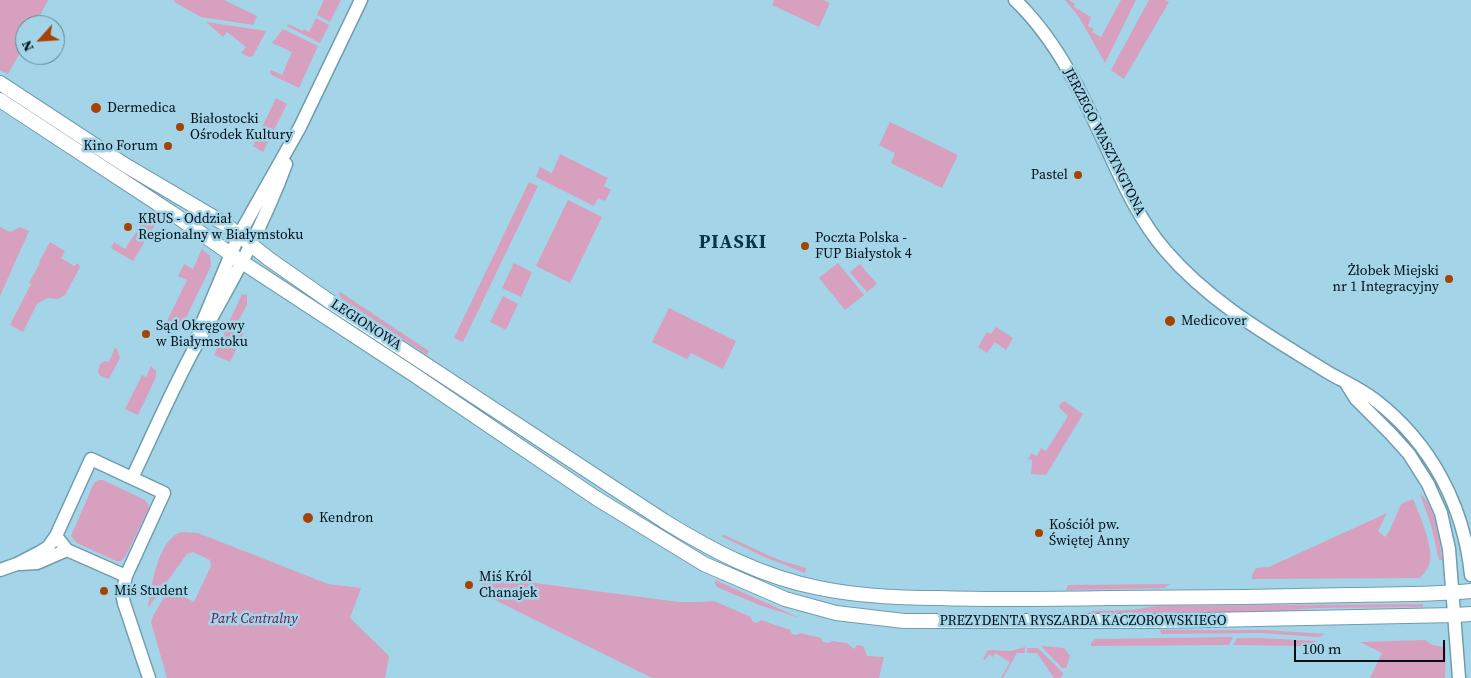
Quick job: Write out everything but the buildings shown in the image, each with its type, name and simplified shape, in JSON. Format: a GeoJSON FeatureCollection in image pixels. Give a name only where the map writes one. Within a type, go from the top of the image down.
{"type":"FeatureCollection","features":[{"type":"Feature","properties":{"kind":"main road","name":"LEGIONOWA"},"geometry":{"type":"LineString","coordinates":[[0,83],[125,165],[225,224],[269,259],[332,303],[605,482],[706,546],[736,561]]}},
{"type":"Feature","properties":{"kind":"main road","name":"LEGIONOWA"},"geometry":{"type":"LineString","coordinates":[[0,100],[172,213],[242,262],[428,384],[596,498],[704,564]]}},
{"type":"Feature","properties":{"kind":"main road"},"geometry":{"type":"LineString","coordinates":[[596,498],[605,482]]}},
{"type":"Feature","properties":{"kind":"main road","name":"PREZYDENTA RYSZARDA KACZOROWSKIEGO"},"geometry":{"type":"LineString","coordinates":[[736,561],[790,581],[839,592],[908,598],[1090,598],[1454,593],[1471,591]]}},
{"type":"Feature","properties":{"kind":"main road","name":"PREZYDENTA RYSZARDA KACZOROWSKIEGO"},"geometry":{"type":"LineString","coordinates":[[704,564],[757,588],[836,613],[904,621],[1079,622],[1455,616],[1471,614]]}},
{"type":"Feature","properties":{"kind":"main road"},"geometry":{"type":"LineString","coordinates":[[836,613],[839,592]]}},
{"type":"Feature","properties":{"kind":"main road"},"geometry":{"type":"LineString","coordinates":[[1079,622],[1079,613],[1090,598]]}},
{"type":"Feature","properties":{"kind":"street"},"geometry":{"type":"LineString","coordinates":[[193,351],[203,321],[238,235],[300,128],[361,0]]}},
{"type":"Feature","properties":{"kind":"street","name":"JERZEGO WASZYNGTONA"},"geometry":{"type":"LineString","coordinates":[[1015,0],[1038,25],[1062,60],[1090,113],[1130,197],[1165,250],[1181,268],[1220,302],[1250,323],[1346,383],[1361,390],[1395,417],[1417,441],[1433,462],[1450,495],[1460,521],[1471,575]]}},
{"type":"Feature","properties":{"kind":"street"},"geometry":{"type":"LineString","coordinates":[[132,478],[193,351],[208,327],[251,245],[283,173],[300,128]]}},
{"type":"Feature","properties":{"kind":"street","name":"JERZEGO WASZYNGTONA"},"geometry":{"type":"LineString","coordinates":[[1346,383],[1356,398],[1409,454],[1428,484],[1441,513],[1447,534],[1454,593],[1459,678]]}},
{"type":"Feature","properties":{"kind":"street"},"geometry":{"type":"LineString","coordinates":[[0,570],[17,564],[48,546],[56,536],[91,459],[164,492],[126,576],[122,594],[149,678]]}},
{"type":"Feature","properties":{"kind":"street"},"geometry":{"type":"LineString","coordinates":[[1428,484],[1441,476]]}},
{"type":"Feature","properties":{"kind":"street"},"geometry":{"type":"LineString","coordinates":[[56,536],[67,550],[126,576]]}},
{"type":"Feature","properties":{"kind":"street"},"geometry":{"type":"LineString","coordinates":[[17,564],[37,563],[67,550]]}},
{"type":"Feature","properties":{"kind":"green space"},"geometry":{"type":"Polygon","coordinates":[[[0,0],[48,0],[40,15],[15,15],[15,62],[8,74],[0,70],[0,0]]]}},
{"type":"Feature","properties":{"kind":"green space"},"geometry":{"type":"Polygon","coordinates":[[[175,0],[224,0],[257,16],[253,25],[201,17],[174,2],[175,0]]]}},
{"type":"Feature","properties":{"kind":"green space"},"geometry":{"type":"Polygon","coordinates":[[[324,0],[341,0],[330,22],[317,15],[324,0]]]}},
{"type":"Feature","properties":{"kind":"green space"},"geometry":{"type":"Polygon","coordinates":[[[774,0],[824,0],[830,3],[819,27],[772,5],[774,0]]]}},
{"type":"Feature","properties":{"kind":"green space"},"geometry":{"type":"Polygon","coordinates":[[[1065,0],[1069,0],[1075,4],[1074,7],[1091,17],[1088,26],[1094,29],[1092,32],[1101,37],[1121,0],[1136,0],[1105,63],[1079,17],[1065,0]]]}},
{"type":"Feature","properties":{"kind":"green space"},"geometry":{"type":"Polygon","coordinates":[[[1149,0],[1165,0],[1169,2],[1124,79],[1111,70],[1149,0]]]}},
{"type":"Feature","properties":{"kind":"green space"},"geometry":{"type":"Polygon","coordinates":[[[316,18],[329,25],[320,43],[287,26],[288,24],[309,32],[316,18]]]}},
{"type":"Feature","properties":{"kind":"green space"},"geometry":{"type":"Polygon","coordinates":[[[206,22],[266,31],[253,56],[249,57],[241,53],[246,47],[227,32],[223,37],[206,22]]]}},
{"type":"Feature","properties":{"kind":"green space"},"geometry":{"type":"Polygon","coordinates":[[[283,29],[318,46],[299,88],[270,74],[271,70],[282,75],[292,52],[272,43],[283,29]]]}},
{"type":"Feature","properties":{"kind":"green space"},"geometry":{"type":"Polygon","coordinates":[[[276,98],[287,104],[263,152],[253,146],[276,98]]]}},
{"type":"Feature","properties":{"kind":"green space"},"geometry":{"type":"Polygon","coordinates":[[[890,122],[958,155],[942,188],[891,163],[895,153],[879,145],[890,122]]]}},
{"type":"Feature","properties":{"kind":"green space"},"geometry":{"type":"Polygon","coordinates":[[[560,154],[608,178],[604,186],[611,190],[605,201],[598,198],[594,206],[536,177],[540,167],[552,173],[560,154]]]}},
{"type":"Feature","properties":{"kind":"green space"},"geometry":{"type":"Polygon","coordinates":[[[529,182],[538,186],[463,342],[454,338],[529,182]]]}},
{"type":"Feature","properties":{"kind":"green space"},"geometry":{"type":"Polygon","coordinates":[[[568,200],[602,217],[570,283],[536,266],[568,200]]]}},
{"type":"Feature","properties":{"kind":"green space"},"geometry":{"type":"Polygon","coordinates":[[[147,216],[156,223],[133,261],[111,248],[114,242],[125,249],[147,216]]]}},
{"type":"Feature","properties":{"kind":"green space"},"geometry":{"type":"Polygon","coordinates":[[[0,227],[10,232],[20,227],[29,231],[0,296],[0,227]]]}},
{"type":"Feature","properties":{"kind":"green space"},"geometry":{"type":"Polygon","coordinates":[[[50,242],[65,251],[61,258],[74,266],[78,263],[80,267],[65,295],[58,299],[47,298],[37,304],[23,332],[10,325],[50,242]]]}},
{"type":"Feature","properties":{"kind":"green space"},"geometry":{"type":"Polygon","coordinates":[[[202,249],[210,256],[211,266],[180,330],[166,323],[187,280],[178,276],[184,264],[193,269],[202,249]]]}},
{"type":"Feature","properties":{"kind":"green space"},"geometry":{"type":"Polygon","coordinates":[[[514,263],[532,272],[521,297],[502,288],[514,263]]]}},
{"type":"Feature","properties":{"kind":"green space"},"geometry":{"type":"Polygon","coordinates":[[[838,263],[864,295],[845,310],[819,278],[838,263]]]}},
{"type":"Feature","properties":{"kind":"green space"},"geometry":{"type":"Polygon","coordinates":[[[860,264],[877,284],[867,292],[850,272],[860,264]]]}},
{"type":"Feature","properties":{"kind":"green space"},"geometry":{"type":"Polygon","coordinates":[[[340,292],[429,351],[427,355],[341,298],[340,292]]]}},
{"type":"Feature","properties":{"kind":"green space"},"geometry":{"type":"Polygon","coordinates":[[[242,294],[247,295],[247,305],[237,323],[228,324],[242,294]]]}},
{"type":"Feature","properties":{"kind":"green space"},"geometry":{"type":"Polygon","coordinates":[[[503,296],[518,304],[506,330],[490,322],[503,296]]]}},
{"type":"Feature","properties":{"kind":"green space"},"geometry":{"type":"Polygon","coordinates":[[[669,308],[736,341],[723,369],[691,353],[687,359],[652,342],[669,308]]]}},
{"type":"Feature","properties":{"kind":"green space"},"geometry":{"type":"Polygon","coordinates":[[[996,327],[1013,338],[1006,350],[995,342],[987,353],[978,347],[987,332],[991,334],[996,327]]]}},
{"type":"Feature","properties":{"kind":"green space"},"geometry":{"type":"Polygon","coordinates":[[[236,329],[244,333],[230,362],[214,355],[226,330],[236,329]]]}},
{"type":"Feature","properties":{"kind":"green space"},"geometry":{"type":"Polygon","coordinates":[[[115,348],[120,358],[109,379],[99,375],[98,371],[100,364],[105,361],[109,362],[115,348]]]}},
{"type":"Feature","properties":{"kind":"green space"},"geometry":{"type":"Polygon","coordinates":[[[151,366],[156,371],[156,377],[138,415],[125,409],[142,375],[146,377],[151,366]]]}},
{"type":"Feature","properties":{"kind":"green space"},"geometry":{"type":"Polygon","coordinates":[[[1064,401],[1083,414],[1046,475],[1031,474],[1032,460],[1027,459],[1031,453],[1037,456],[1041,448],[1046,451],[1068,416],[1059,407],[1064,401]]]}},
{"type":"Feature","properties":{"kind":"green space"},"geometry":{"type":"Polygon","coordinates":[[[98,480],[103,480],[145,500],[148,504],[149,508],[125,557],[121,561],[116,561],[77,543],[71,536],[94,483],[98,480]]]}},
{"type":"Feature","properties":{"kind":"green space"},"geometry":{"type":"Polygon","coordinates":[[[1420,494],[1425,499],[1433,515],[1442,560],[1439,560],[1431,525],[1420,494]]]}},
{"type":"Feature","properties":{"kind":"green space"},"geometry":{"type":"Polygon","coordinates":[[[1413,499],[1425,530],[1430,555],[1427,568],[1419,578],[1252,579],[1256,568],[1269,567],[1387,513],[1378,531],[1385,537],[1401,504],[1413,499]]]}},
{"type":"Feature","properties":{"kind":"green space","name":"Park Centralny"},"geometry":{"type":"Polygon","coordinates":[[[182,532],[198,533],[328,584],[361,588],[350,618],[389,656],[385,678],[167,678],[151,622],[153,616],[169,589],[194,602],[211,566],[210,560],[193,552],[187,554],[148,608],[151,588],[161,553],[174,536],[182,532]]]}},
{"type":"Feature","properties":{"kind":"green space"},"geometry":{"type":"Polygon","coordinates":[[[724,535],[779,560],[806,568],[805,573],[762,556],[721,536],[724,535]]]}},
{"type":"Feature","properties":{"kind":"green space"},"geometry":{"type":"Polygon","coordinates":[[[715,580],[800,618],[759,605],[717,587],[715,580]]]}},
{"type":"Feature","properties":{"kind":"green space"},"geometry":{"type":"Polygon","coordinates":[[[493,581],[535,583],[679,602],[714,601],[751,617],[752,621],[757,623],[761,620],[790,630],[792,634],[797,635],[800,633],[821,638],[823,642],[847,643],[854,649],[857,645],[863,646],[867,656],[884,657],[879,678],[652,678],[483,594],[481,583],[493,581]]]}},
{"type":"Feature","properties":{"kind":"green space"},"geometry":{"type":"Polygon","coordinates":[[[1170,584],[1164,588],[1066,590],[1068,585],[1170,584]]]}},
{"type":"Feature","properties":{"kind":"green space"},"geometry":{"type":"Polygon","coordinates":[[[1423,604],[1423,607],[1317,608],[1266,612],[1091,614],[1092,611],[1133,610],[1157,606],[1423,604]]]}},
{"type":"Feature","properties":{"kind":"green space"},"geometry":{"type":"Polygon","coordinates":[[[1160,630],[1264,630],[1326,634],[1318,637],[1260,633],[1161,634],[1160,630]]]}},
{"type":"Feature","properties":{"kind":"green space"},"geometry":{"type":"Polygon","coordinates":[[[1233,637],[1229,645],[1091,646],[1095,639],[1233,637]]]}},
{"type":"Feature","properties":{"kind":"green space"},"geometry":{"type":"Polygon","coordinates":[[[1237,638],[1317,641],[1308,646],[1233,645],[1237,638]]]}},
{"type":"Feature","properties":{"kind":"green space"},"geometry":{"type":"Polygon","coordinates":[[[1425,640],[1432,645],[1446,647],[1445,678],[1370,678],[1382,653],[1360,642],[1425,640]]]}},
{"type":"Feature","properties":{"kind":"green space"},"geometry":{"type":"Polygon","coordinates":[[[1041,646],[1064,648],[1070,656],[1066,668],[1062,668],[1041,646]]]}},
{"type":"Feature","properties":{"kind":"green space"},"geometry":{"type":"Polygon","coordinates":[[[1025,647],[1025,653],[1017,653],[1003,678],[1001,678],[1010,662],[995,653],[993,657],[989,654],[985,660],[983,659],[988,650],[1011,651],[1025,647]]]}},
{"type":"Feature","properties":{"kind":"green space"},"geometry":{"type":"Polygon","coordinates":[[[1027,648],[1038,648],[1061,671],[1063,674],[1061,678],[1054,678],[1037,653],[1027,653],[1027,648]]]}},
{"type":"Feature","properties":{"kind":"place","name":"Dermedica"},"geometry":{"type":"Point","coordinates":[96,108]}},
{"type":"Feature","properties":{"kind":"place","name":"Białostocki Ośrodek Kultury"},"geometry":{"type":"Point","coordinates":[180,127]}},
{"type":"Feature","properties":{"kind":"place","name":"Kino Forum"},"geometry":{"type":"Point","coordinates":[168,146]}},
{"type":"Feature","properties":{"kind":"place","name":"Pastel"},"geometry":{"type":"Point","coordinates":[1078,175]}},
{"type":"Feature","properties":{"kind":"place","name":"KRUS - Oddział Regionalny w Białymstoku"},"geometry":{"type":"Point","coordinates":[128,227]}},
{"type":"Feature","properties":{"kind":"place","name":"Poczta Polska - FUP Białystok 4"},"geometry":{"type":"Point","coordinates":[805,246]}},
{"type":"Feature","properties":{"kind":"place","name":"Żłobek Miejski nr 1 Integracyjny"},"geometry":{"type":"Point","coordinates":[1449,279]}},
{"type":"Feature","properties":{"kind":"place","name":"Medicover"},"geometry":{"type":"Point","coordinates":[1170,321]}},
{"type":"Feature","properties":{"kind":"place","name":"Sąd Okręgowy w Białymstoku"},"geometry":{"type":"Point","coordinates":[146,334]}},
{"type":"Feature","properties":{"kind":"place","name":"Kendron"},"geometry":{"type":"Point","coordinates":[308,518]}},
{"type":"Feature","properties":{"kind":"place","name":"Kościół pw. Świętej Anny"},"geometry":{"type":"Point","coordinates":[1039,533]}},
{"type":"Feature","properties":{"kind":"place","name":"Miś Król Chanajek"},"geometry":{"type":"Point","coordinates":[469,585]}},
{"type":"Feature","properties":{"kind":"place","name":"Miś Student"},"geometry":{"type":"Point","coordinates":[104,591]}},
{"type":"Feature","properties":{"kind":"district","name":"PIASKI"},"geometry":{"type":"Point","coordinates":[733,243]}}]}
